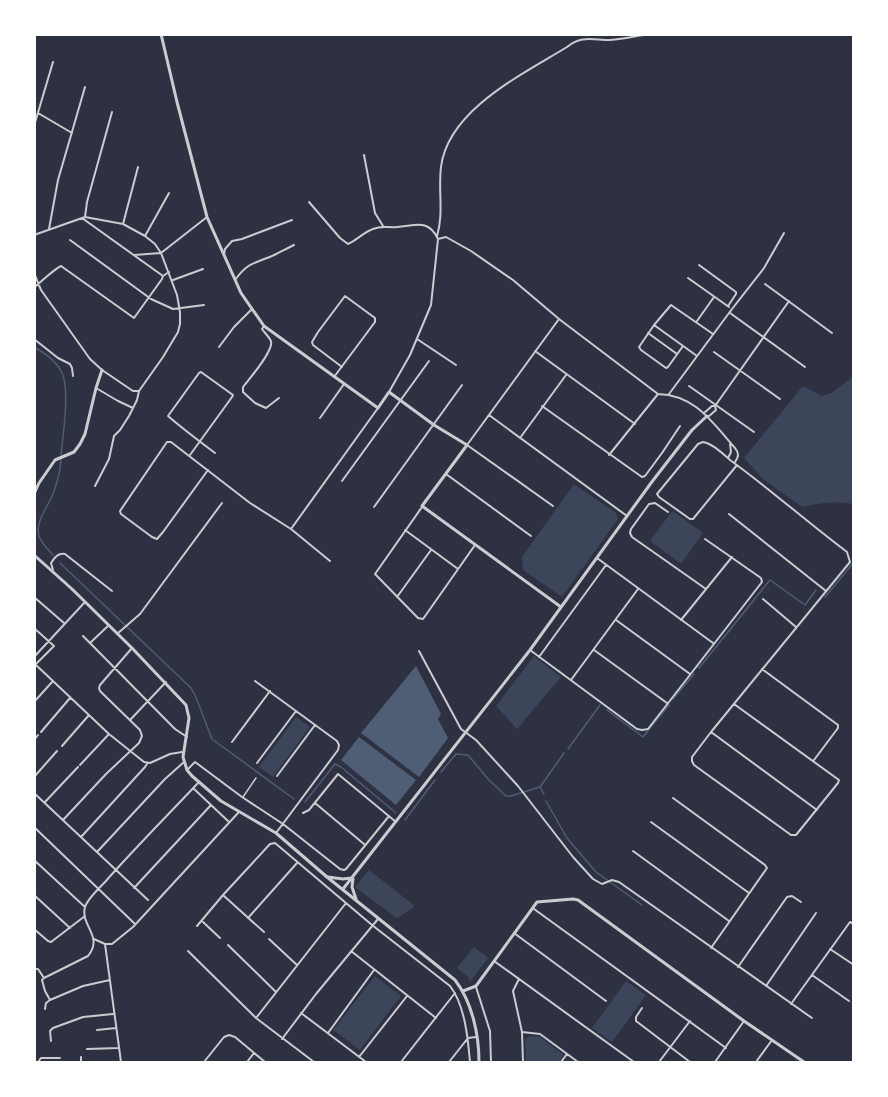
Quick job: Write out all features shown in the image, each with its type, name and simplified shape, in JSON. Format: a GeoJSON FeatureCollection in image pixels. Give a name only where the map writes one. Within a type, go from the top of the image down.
{"type":"FeatureCollection","features":[{"type":"Feature","properties":{"kind":"street"},"geometry":{"type":"LineString","coordinates":[[161,34],[207,217],[241,293],[264,326],[378,408]]}},
{"type":"Feature","properties":{"kind":"street"},"geometry":{"type":"LineString","coordinates":[[291,529],[389,392],[417,339],[430,305],[441,219],[441,166],[454,131],[482,102],[509,82],[574,42],[587,39],[611,40],[649,34]]}},
{"type":"Feature","properties":{"kind":"street"},"geometry":{"type":"LineString","coordinates":[[34,126],[54,62]]}},
{"type":"Feature","properties":{"kind":"street"},"geometry":{"type":"LineString","coordinates":[[49,230],[58,180],[85,87]]}},
{"type":"Feature","properties":{"kind":"street"},"geometry":{"type":"LineString","coordinates":[[34,103],[39,108]]}},
{"type":"Feature","properties":{"kind":"street"},"geometry":{"type":"LineString","coordinates":[[84,217],[112,112]]}},
{"type":"Feature","properties":{"kind":"street"},"geometry":{"type":"LineString","coordinates":[[38,113],[72,133]]}},
{"type":"Feature","properties":{"kind":"street"},"geometry":{"type":"LineString","coordinates":[[364,155],[375,213],[383,226]]}},
{"type":"Feature","properties":{"kind":"street"},"geometry":{"type":"LineString","coordinates":[[123,224],[138,167]]}},
{"type":"Feature","properties":{"kind":"street"},"geometry":{"type":"LineString","coordinates":[[145,236],[169,193]]}},
{"type":"Feature","properties":{"kind":"street"},"geometry":{"type":"LineString","coordinates":[[309,202],[348,244],[372,229],[383,226],[396,228],[407,225],[425,225],[434,231],[437,238]]}},
{"type":"Feature","properties":{"kind":"street"},"geometry":{"type":"LineString","coordinates":[[84,217],[163,276]]}},
{"type":"Feature","properties":{"kind":"street"},"geometry":{"type":"LineString","coordinates":[[34,235],[84,217],[123,224],[145,236],[154,244],[161,253],[173,280],[180,309],[178,332],[164,357],[139,391],[134,408],[114,436],[109,459],[95,486]]}},
{"type":"Feature","properties":{"kind":"street"},"geometry":{"type":"LineString","coordinates":[[133,255],[161,253],[207,217]]}},
{"type":"Feature","properties":{"kind":"street"},"geometry":{"type":"LineString","coordinates":[[224,255],[225,249],[232,241],[292,220]]}},
{"type":"Feature","properties":{"kind":"street"},"geometry":{"type":"LineString","coordinates":[[730,308],[764,268],[784,233]]}},
{"type":"Feature","properties":{"kind":"street"},"geometry":{"type":"LineString","coordinates":[[437,238],[446,237],[471,250],[513,280],[559,319],[658,394],[669,394],[688,401],[706,415],[738,452],[736,464],[693,519],[659,497],[657,494],[660,489],[698,444],[708,443],[736,464],[811,525],[848,552],[850,562],[796,627],[711,732],[692,757],[694,765],[791,835],[796,835],[839,780],[734,704]]}},
{"type":"Feature","properties":{"kind":"street"},"geometry":{"type":"LineString","coordinates":[[70,240],[149,298],[173,309],[204,305]]}},
{"type":"Feature","properties":{"kind":"street"},"geometry":{"type":"LineString","coordinates":[[235,280],[247,266],[294,245]]}},
{"type":"Feature","properties":{"kind":"street"},"geometry":{"type":"LineString","coordinates":[[669,394],[729,312],[736,294],[699,265]]}},
{"type":"Feature","properties":{"kind":"street"},"geometry":{"type":"LineString","coordinates":[[34,288],[61,266],[134,318],[163,276],[169,272]]}},
{"type":"Feature","properties":{"kind":"street"},"geometry":{"type":"LineString","coordinates":[[173,280],[203,269]]}},
{"type":"Feature","properties":{"kind":"street"},"geometry":{"type":"LineString","coordinates":[[34,273],[41,290],[90,359],[133,392],[139,391]]}},
{"type":"Feature","properties":{"kind":"street"},"geometry":{"type":"LineString","coordinates":[[688,278],[730,308]]}},
{"type":"Feature","properties":{"kind":"street"},"geometry":{"type":"LineString","coordinates":[[765,284],[832,333]]}},
{"type":"Feature","properties":{"kind":"street"},"geometry":{"type":"LineString","coordinates":[[334,377],[342,367],[375,322],[375,318],[345,296],[313,339],[313,345],[342,367]]}},
{"type":"Feature","properties":{"kind":"street"},"geometry":{"type":"LineString","coordinates":[[696,321],[714,297]]}},
{"type":"Feature","properties":{"kind":"street"},"geometry":{"type":"LineString","coordinates":[[343,889],[530,650],[692,429],[712,406],[716,406],[789,301]]}},
{"type":"Feature","properties":{"kind":"street"},"geometry":{"type":"LineString","coordinates":[[683,346],[668,367],[663,367],[639,347],[669,306],[673,306],[714,333]]}},
{"type":"Feature","properties":{"kind":"street"},"geometry":{"type":"LineString","coordinates":[[219,347],[252,309]]}},
{"type":"Feature","properties":{"kind":"street"},"geometry":{"type":"LineString","coordinates":[[729,312],[805,367]]}},
{"type":"Feature","properties":{"kind":"street"},"geometry":{"type":"LineString","coordinates":[[476,545],[423,619],[418,618],[376,575],[422,506],[559,319]]}},
{"type":"Feature","properties":{"kind":"street"},"geometry":{"type":"LineString","coordinates":[[654,325],[697,356]]}},
{"type":"Feature","properties":{"kind":"street"},"geometry":{"type":"LineString","coordinates":[[264,326],[262,329],[271,342],[271,346],[243,387],[243,392],[266,408],[279,398]]}},
{"type":"Feature","properties":{"kind":"street"},"geometry":{"type":"LineString","coordinates":[[648,333],[677,354]]}},
{"type":"Feature","properties":{"kind":"street"},"geometry":{"type":"LineString","coordinates":[[34,339],[58,358],[70,364],[73,376]]}},
{"type":"Feature","properties":{"kind":"street"},"geometry":{"type":"LineString","coordinates":[[417,339],[456,365]]}},
{"type":"Feature","properties":{"kind":"street"},"geometry":{"type":"LineString","coordinates":[[535,351],[635,424]]}},
{"type":"Feature","properties":{"kind":"street"},"geometry":{"type":"LineString","coordinates":[[714,352],[780,399]]}},
{"type":"Feature","properties":{"kind":"street"},"geometry":{"type":"LineString","coordinates":[[342,481],[429,361]]}},
{"type":"Feature","properties":{"kind":"street"},"geometry":{"type":"LineString","coordinates":[[34,494],[37,482],[54,462],[74,452],[85,434],[102,370]]}},
{"type":"Feature","properties":{"kind":"street"},"geometry":{"type":"LineString","coordinates":[[190,455],[200,442],[233,395],[203,373],[199,373],[168,416],[200,442],[215,453]]}},
{"type":"Feature","properties":{"kind":"street"},"geometry":{"type":"LineString","coordinates":[[520,438],[566,374]]}},
{"type":"Feature","properties":{"kind":"street"},"geometry":{"type":"LineString","coordinates":[[320,418],[344,384]]}},
{"type":"Feature","properties":{"kind":"street"},"geometry":{"type":"LineString","coordinates":[[374,507],[462,385]]}},
{"type":"Feature","properties":{"kind":"street"},"geometry":{"type":"LineString","coordinates":[[689,386],[754,432]]}},
{"type":"Feature","properties":{"kind":"street"},"geometry":{"type":"LineString","coordinates":[[96,388],[134,408]]}},
{"type":"Feature","properties":{"kind":"street"},"geometry":{"type":"LineString","coordinates":[[389,392],[553,506]]}},
{"type":"Feature","properties":{"kind":"street"},"geometry":{"type":"LineString","coordinates":[[609,455],[658,394]]}},
{"type":"Feature","properties":{"kind":"street"},"geometry":{"type":"LineString","coordinates":[[542,406],[642,477],[645,476],[680,426]]}},
{"type":"Feature","properties":{"kind":"street"},"geometry":{"type":"LineString","coordinates":[[489,415],[627,516]]}},
{"type":"Feature","properties":{"kind":"street"},"geometry":{"type":"LineString","coordinates":[[728,458],[731,452],[729,441]]}},
{"type":"Feature","properties":{"kind":"street"},"geometry":{"type":"LineString","coordinates":[[208,470],[157,538],[152,537],[123,516],[120,511],[168,442],[171,442],[190,455],[250,503],[291,529],[330,561]]}},
{"type":"Feature","properties":{"kind":"street"},"geometry":{"type":"LineString","coordinates":[[446,474],[531,536]]}},
{"type":"Feature","properties":{"kind":"street"},"geometry":{"type":"LineString","coordinates":[[668,512],[655,502],[649,504],[630,533],[632,537],[706,589]]}},
{"type":"Feature","properties":{"kind":"street"},"geometry":{"type":"LineString","coordinates":[[119,632],[140,614],[222,503]]}},
{"type":"Feature","properties":{"kind":"street"},"geometry":{"type":"LineString","coordinates":[[422,506],[561,607]]}},
{"type":"Feature","properties":{"kind":"street"},"geometry":{"type":"LineString","coordinates":[[729,514],[826,591]]}},
{"type":"Feature","properties":{"kind":"street"},"geometry":{"type":"LineString","coordinates":[[405,530],[458,569]]}},
{"type":"Feature","properties":{"kind":"street"},"geometry":{"type":"LineString","coordinates":[[530,650],[637,729],[648,729],[762,582],[732,557],[705,539]]}},
{"type":"Feature","properties":{"kind":"street"},"geometry":{"type":"LineString","coordinates":[[397,597],[431,550]]}},
{"type":"Feature","properties":{"kind":"street"},"geometry":{"type":"LineString","coordinates":[[54,573],[51,567],[53,559],[61,553],[65,554],[112,591]]}},
{"type":"Feature","properties":{"kind":"street"},"geometry":{"type":"LineString","coordinates":[[35,555],[119,632],[186,705],[189,718],[184,762],[187,770],[221,801],[276,833],[327,877],[451,976],[463,992],[470,1009],[477,1037],[479,1062]]}},
{"type":"Feature","properties":{"kind":"street"},"geometry":{"type":"LineString","coordinates":[[681,620],[732,557]]}},
{"type":"Feature","properties":{"kind":"street"},"geometry":{"type":"LineString","coordinates":[[597,558],[714,643]]}},
{"type":"Feature","properties":{"kind":"street"},"geometry":{"type":"LineString","coordinates":[[539,657],[606,565]]}},
{"type":"Feature","properties":{"kind":"street"},"geometry":{"type":"LineString","coordinates":[[572,681],[638,589]]}},
{"type":"Feature","properties":{"kind":"street"},"geometry":{"type":"LineString","coordinates":[[34,597],[65,624]]}},
{"type":"Feature","properties":{"kind":"street"},"geometry":{"type":"LineString","coordinates":[[764,599],[796,627]]}},
{"type":"Feature","properties":{"kind":"street"},"geometry":{"type":"LineString","coordinates":[[34,657],[86,602]]}},
{"type":"Feature","properties":{"kind":"street"},"geometry":{"type":"LineString","coordinates":[[616,620],[690,674]]}},
{"type":"Feature","properties":{"kind":"street"},"geometry":{"type":"LineString","coordinates":[[90,643],[109,625]]}},
{"type":"Feature","properties":{"kind":"street"},"geometry":{"type":"LineString","coordinates":[[34,628],[54,646],[35,665],[109,735],[147,763]]}},
{"type":"Feature","properties":{"kind":"street"},"geometry":{"type":"LineString","coordinates":[[83,636],[175,729],[187,737]]}},
{"type":"Feature","properties":{"kind":"street"},"geometry":{"type":"LineString","coordinates":[[63,820],[139,742],[142,735],[140,730],[99,688],[132,648]]}},
{"type":"Feature","properties":{"kind":"street"},"geometry":{"type":"LineString","coordinates":[[594,650],[668,703]]}},
{"type":"Feature","properties":{"kind":"street"},"geometry":{"type":"LineString","coordinates":[[419,651],[461,729],[476,740],[518,786],[593,879],[599,884],[614,880],[812,1018]]}},
{"type":"Feature","properties":{"kind":"street"},"geometry":{"type":"LineString","coordinates":[[762,669],[838,725],[838,729],[813,761]]}},
{"type":"Feature","properties":{"kind":"street"},"geometry":{"type":"LineString","coordinates":[[34,702],[53,681]]}},
{"type":"Feature","properties":{"kind":"street"},"geometry":{"type":"LineString","coordinates":[[255,681],[337,741],[339,745],[338,750],[276,833]]}},
{"type":"Feature","properties":{"kind":"street"},"geometry":{"type":"LineString","coordinates":[[130,720],[166,682]]}},
{"type":"Feature","properties":{"kind":"street"},"geometry":{"type":"LineString","coordinates":[[232,742],[270,691]]}},
{"type":"Feature","properties":{"kind":"street"},"geometry":{"type":"LineString","coordinates":[[34,740],[70,698]]}},
{"type":"Feature","properties":{"kind":"street"},"geometry":{"type":"LineString","coordinates":[[258,764],[296,711]]}},
{"type":"Feature","properties":{"kind":"street"},"geometry":{"type":"LineString","coordinates":[[62,746],[89,715]]}},
{"type":"Feature","properties":{"kind":"street"},"geometry":{"type":"LineString","coordinates":[[277,776],[315,725]]}},
{"type":"Feature","properties":{"kind":"street"},"geometry":{"type":"LineString","coordinates":[[711,732],[817,810]]}},
{"type":"Feature","properties":{"kind":"street"},"geometry":{"type":"LineString","coordinates":[[45,803],[109,735]]}},
{"type":"Feature","properties":{"kind":"street"},"geometry":{"type":"LineString","coordinates":[[34,777],[57,751]]}},
{"type":"Feature","properties":{"kind":"street"},"geometry":{"type":"LineString","coordinates":[[81,837],[146,767],[147,763],[170,754],[184,752]]}},
{"type":"Feature","properties":{"kind":"street"},"geometry":{"type":"LineString","coordinates":[[97,852],[165,779],[184,762]]}},
{"type":"Feature","properties":{"kind":"street"},"geometry":{"type":"LineString","coordinates":[[187,770],[195,762],[344,870],[389,816]]}},
{"type":"Feature","properties":{"kind":"street"},"geometry":{"type":"LineString","coordinates":[[303,813],[309,810],[337,775],[396,822]]}},
{"type":"Feature","properties":{"kind":"street"},"geometry":{"type":"LineString","coordinates":[[242,797],[256,778]]}},
{"type":"Feature","properties":{"kind":"street"},"geometry":{"type":"LineString","coordinates":[[85,907],[115,869],[199,782]]}},
{"type":"Feature","properties":{"kind":"street"},"geometry":{"type":"LineString","coordinates":[[193,788],[229,822]]}},
{"type":"Feature","properties":{"kind":"street"},"geometry":{"type":"LineString","coordinates":[[34,793],[148,900]]}},
{"type":"Feature","properties":{"kind":"street"},"geometry":{"type":"LineString","coordinates":[[673,798],[767,868],[711,948]]}},
{"type":"Feature","properties":{"kind":"street"},"geometry":{"type":"LineString","coordinates":[[315,803],[365,845]]}},
{"type":"Feature","properties":{"kind":"street"},"geometry":{"type":"LineString","coordinates":[[134,888],[211,805]]}},
{"type":"Feature","properties":{"kind":"street"},"geometry":{"type":"LineString","coordinates":[[94,939],[105,944],[112,944],[135,924],[239,812]]}},
{"type":"Feature","properties":{"kind":"street"},"geometry":{"type":"LineString","coordinates":[[651,822],[749,893]]}},
{"type":"Feature","properties":{"kind":"street"},"geometry":{"type":"LineString","coordinates":[[34,827],[135,924]]}},
{"type":"Feature","properties":{"kind":"street"},"geometry":{"type":"LineString","coordinates":[[197,926],[270,844],[275,843],[372,926],[450,986],[455,993],[468,1038],[470,1062]]}},
{"type":"Feature","properties":{"kind":"street"},"geometry":{"type":"LineString","coordinates":[[633,851],[729,921]]}},
{"type":"Feature","properties":{"kind":"street"},"geometry":{"type":"LineString","coordinates":[[34,861],[85,907],[94,939],[92,951],[88,956],[44,978]]}},
{"type":"Feature","properties":{"kind":"street"},"geometry":{"type":"LineString","coordinates":[[248,918],[297,863]]}},
{"type":"Feature","properties":{"kind":"street"},"geometry":{"type":"LineString","coordinates":[[327,877],[353,878]]}},
{"type":"Feature","properties":{"kind":"street"},"geometry":{"type":"LineString","coordinates":[[353,878],[352,888],[357,900]]}},
{"type":"Feature","properties":{"kind":"street"},"geometry":{"type":"LineString","coordinates":[[34,895],[70,928]]}},
{"type":"Feature","properties":{"kind":"street"},"geometry":{"type":"LineString","coordinates":[[223,895],[264,932]]}},
{"type":"Feature","properties":{"kind":"street"},"geometry":{"type":"LineString","coordinates":[[738,967],[787,897],[792,896],[801,902]]}},
{"type":"Feature","properties":{"kind":"street"},"geometry":{"type":"LineString","coordinates":[[463,992],[476,986],[537,902],[578,900],[804,1062]]}},
{"type":"Feature","properties":{"kind":"street"},"geometry":{"type":"LineString","coordinates":[[256,1018],[346,903]]}},
{"type":"Feature","properties":{"kind":"street"},"geometry":{"type":"LineString","coordinates":[[533,908],[726,1048]]}},
{"type":"Feature","properties":{"kind":"street"},"geometry":{"type":"LineString","coordinates":[[766,986],[816,913]]}},
{"type":"Feature","properties":{"kind":"street"},"geometry":{"type":"LineString","coordinates":[[34,929],[48,941],[54,940],[86,916]]}},
{"type":"Feature","properties":{"kind":"street"},"geometry":{"type":"LineString","coordinates":[[282,1039],[379,918]]}},
{"type":"Feature","properties":{"kind":"street"},"geometry":{"type":"LineString","coordinates":[[202,921],[220,938]]}},
{"type":"Feature","properties":{"kind":"street"},"geometry":{"type":"LineString","coordinates":[[791,1004],[850,922],[854,924]]}},
{"type":"Feature","properties":{"kind":"street"},"geometry":{"type":"LineString","coordinates":[[514,933],[606,1001]]}},
{"type":"Feature","properties":{"kind":"street"},"geometry":{"type":"LineString","coordinates":[[269,939],[297,965]]}},
{"type":"Feature","properties":{"kind":"street"},"geometry":{"type":"LineString","coordinates":[[105,944],[121,1062]]}},
{"type":"Feature","properties":{"kind":"street"},"geometry":{"type":"LineString","coordinates":[[228,945],[276,992]]}},
{"type":"Feature","properties":{"kind":"street"},"geometry":{"type":"LineString","coordinates":[[830,949],[854,965]]}},
{"type":"Feature","properties":{"kind":"street"},"geometry":{"type":"LineString","coordinates":[[188,951],[256,1018],[314,1062]]}},
{"type":"Feature","properties":{"kind":"street"},"geometry":{"type":"LineString","coordinates":[[351,951],[436,1018]]}},
{"type":"Feature","properties":{"kind":"street"},"geometry":{"type":"LineString","coordinates":[[494,961],[634,1062]]}},
{"type":"Feature","properties":{"kind":"street"},"geometry":{"type":"LineString","coordinates":[[34,969],[38,969],[44,978],[42,980],[45,992],[50,1000]]}},
{"type":"Feature","properties":{"kind":"street"},"geometry":{"type":"LineString","coordinates":[[328,1033],[375,969]]}},
{"type":"Feature","properties":{"kind":"street"},"geometry":{"type":"LineString","coordinates":[[812,975],[849,1001]]}},
{"type":"Feature","properties":{"kind":"street"},"geometry":{"type":"LineString","coordinates":[[519,979],[513,991],[522,1032],[523,1062]]}},
{"type":"Feature","properties":{"kind":"street"},"geometry":{"type":"LineString","coordinates":[[45,1009],[46,1003],[50,1000],[83,986],[110,980]]}},
{"type":"Feature","properties":{"kind":"street"},"geometry":{"type":"LineString","coordinates":[[476,986],[490,1031],[491,1062]]}},
{"type":"Feature","properties":{"kind":"street"},"geometry":{"type":"LineString","coordinates":[[400,1062],[455,993]]}},
{"type":"Feature","properties":{"kind":"street"},"geometry":{"type":"LineString","coordinates":[[359,1057],[407,995]]}},
{"type":"Feature","properties":{"kind":"street"},"geometry":{"type":"LineString","coordinates":[[642,1008],[636,1021],[690,1062]]}},
{"type":"Feature","properties":{"kind":"street"},"geometry":{"type":"LineString","coordinates":[[301,1013],[366,1062]]}},
{"type":"Feature","properties":{"kind":"street"},"geometry":{"type":"LineString","coordinates":[[51,1041],[50,1030],[53,1028],[83,1017],[114,1014]]}},
{"type":"Feature","properties":{"kind":"street"},"geometry":{"type":"LineString","coordinates":[[715,1062],[744,1020]]}},
{"type":"Feature","properties":{"kind":"street"},"geometry":{"type":"LineString","coordinates":[[659,1062],[690,1021]]}},
{"type":"Feature","properties":{"kind":"street"},"geometry":{"type":"LineString","coordinates":[[97,1030],[116,1028]]}},
{"type":"Feature","properties":{"kind":"street"},"geometry":{"type":"LineString","coordinates":[[522,1032],[540,1034],[578,1062]]}},
{"type":"Feature","properties":{"kind":"street"},"geometry":{"type":"LineString","coordinates":[[204,1062],[224,1037],[229,1035],[235,1037],[265,1062]]}},
{"type":"Feature","properties":{"kind":"street"},"geometry":{"type":"LineString","coordinates":[[449,1062],[468,1038],[477,1037]]}},
{"type":"Feature","properties":{"kind":"street"},"geometry":{"type":"LineString","coordinates":[[756,1062],[772,1040]]}},
{"type":"Feature","properties":{"kind":"street"},"geometry":{"type":"LineString","coordinates":[[87,1049],[118,1048]]}},
{"type":"Feature","properties":{"kind":"street"},"geometry":{"type":"LineString","coordinates":[[247,1062],[254,1053]]}},
{"type":"Feature","properties":{"kind":"street"},"geometry":{"type":"LineString","coordinates":[[561,1062],[567,1054]]}},
{"type":"Feature","properties":{"kind":"street"},"geometry":{"type":"LineString","coordinates":[[81,1057],[81,1062]]}},
{"type":"Feature","properties":{"kind":"street"},"geometry":{"type":"LineString","coordinates":[[38,1062],[41,1058],[60,1058]]}},
{"type":"Feature","properties":{"kind":"shaded area"},"geometry":{"type":"Polygon","coordinates":[[[853,377],[853,504],[828,503],[802,507],[763,479],[744,458],[803,386],[822,396],[831,393],[853,377]]]}},
{"type":"Feature","properties":{"kind":"shaded area"},"geometry":{"type":"Polygon","coordinates":[[[574,484],[616,513],[618,519],[562,597],[523,570],[522,557],[574,484]]]}},
{"type":"Feature","properties":{"kind":"shaded area"},"geometry":{"type":"Polygon","coordinates":[[[673,511],[703,533],[681,564],[650,541],[673,511]]]}},
{"type":"Feature","properties":{"kind":"shaded area"},"geometry":{"type":"Polygon","coordinates":[[[534,656],[561,677],[517,729],[496,706],[534,656]]]}},
{"type":"Feature","properties":{"kind":"shaded area"},"geometry":{"type":"Polygon","coordinates":[[[416,666],[441,714],[438,719],[448,738],[419,777],[361,733],[416,666]]]}},
{"type":"Feature","properties":{"kind":"shaded area"},"geometry":{"type":"Polygon","coordinates":[[[296,717],[310,727],[273,777],[259,767],[296,717]]]}},
{"type":"Feature","properties":{"kind":"shaded area"},"geometry":{"type":"Polygon","coordinates":[[[359,737],[416,780],[396,805],[341,760],[359,737]]]}},
{"type":"Feature","properties":{"kind":"shaded area"},"geometry":{"type":"Polygon","coordinates":[[[369,870],[415,906],[398,918],[355,887],[369,870]]]}},
{"type":"Feature","properties":{"kind":"shaded area"},"geometry":{"type":"Polygon","coordinates":[[[474,947],[488,958],[470,982],[468,977],[457,968],[474,947]]]}},
{"type":"Feature","properties":{"kind":"shaded area"},"geometry":{"type":"Polygon","coordinates":[[[375,976],[401,996],[360,1050],[333,1030],[375,976]]]}},
{"type":"Feature","properties":{"kind":"shaded area"},"geometry":{"type":"Polygon","coordinates":[[[626,981],[646,995],[612,1042],[592,1028],[626,981]]]}},
{"type":"Feature","properties":{"kind":"shaded area"},"geometry":{"type":"Polygon","coordinates":[[[529,1036],[540,1037],[564,1055],[559,1062],[526,1062],[525,1039],[529,1036]]]}},
{"type":"Feature","properties":{"kind":"waterway"},"geometry":{"type":"LineString","coordinates":[[34,347],[54,362],[62,373],[66,390],[61,455]]}},
{"type":"Feature","properties":{"kind":"waterway"},"geometry":{"type":"LineString","coordinates":[[53,555],[43,544],[38,531],[42,515],[55,487],[61,460]]}},
{"type":"Feature","properties":{"kind":"waterway"},"geometry":{"type":"LineString","coordinates":[[825,597],[854,562]]}},
{"type":"Feature","properties":{"kind":"waterway"},"geometry":{"type":"LineString","coordinates":[[60,563],[191,688],[212,739],[294,799]]}},
{"type":"Feature","properties":{"kind":"waterway"},"geometry":{"type":"LineString","coordinates":[[699,668],[770,580],[805,605],[816,590]]}},
{"type":"Feature","properties":{"kind":"waterway"},"geometry":{"type":"LineString","coordinates":[[673,699],[694,674]]}},
{"type":"Feature","properties":{"kind":"waterway"},"geometry":{"type":"LineString","coordinates":[[568,749],[600,705]]}},
{"type":"Feature","properties":{"kind":"waterway"},"geometry":{"type":"LineString","coordinates":[[607,710],[643,737],[669,705]]}},
{"type":"Feature","properties":{"kind":"waterway"},"geometry":{"type":"LineString","coordinates":[[441,772],[456,754],[468,755],[489,780],[506,796],[511,796],[540,787],[564,753]]}},
{"type":"Feature","properties":{"kind":"waterway"},"geometry":{"type":"LineString","coordinates":[[305,802],[335,764],[396,813]]}},
{"type":"Feature","properties":{"kind":"waterway"},"geometry":{"type":"LineString","coordinates":[[405,820],[435,780]]}},
{"type":"Feature","properties":{"kind":"waterway"},"geometry":{"type":"LineString","coordinates":[[540,787],[544,794]]}},
{"type":"Feature","properties":{"kind":"waterway"},"geometry":{"type":"LineString","coordinates":[[546,801],[567,838],[596,872],[642,905]]}}]}
